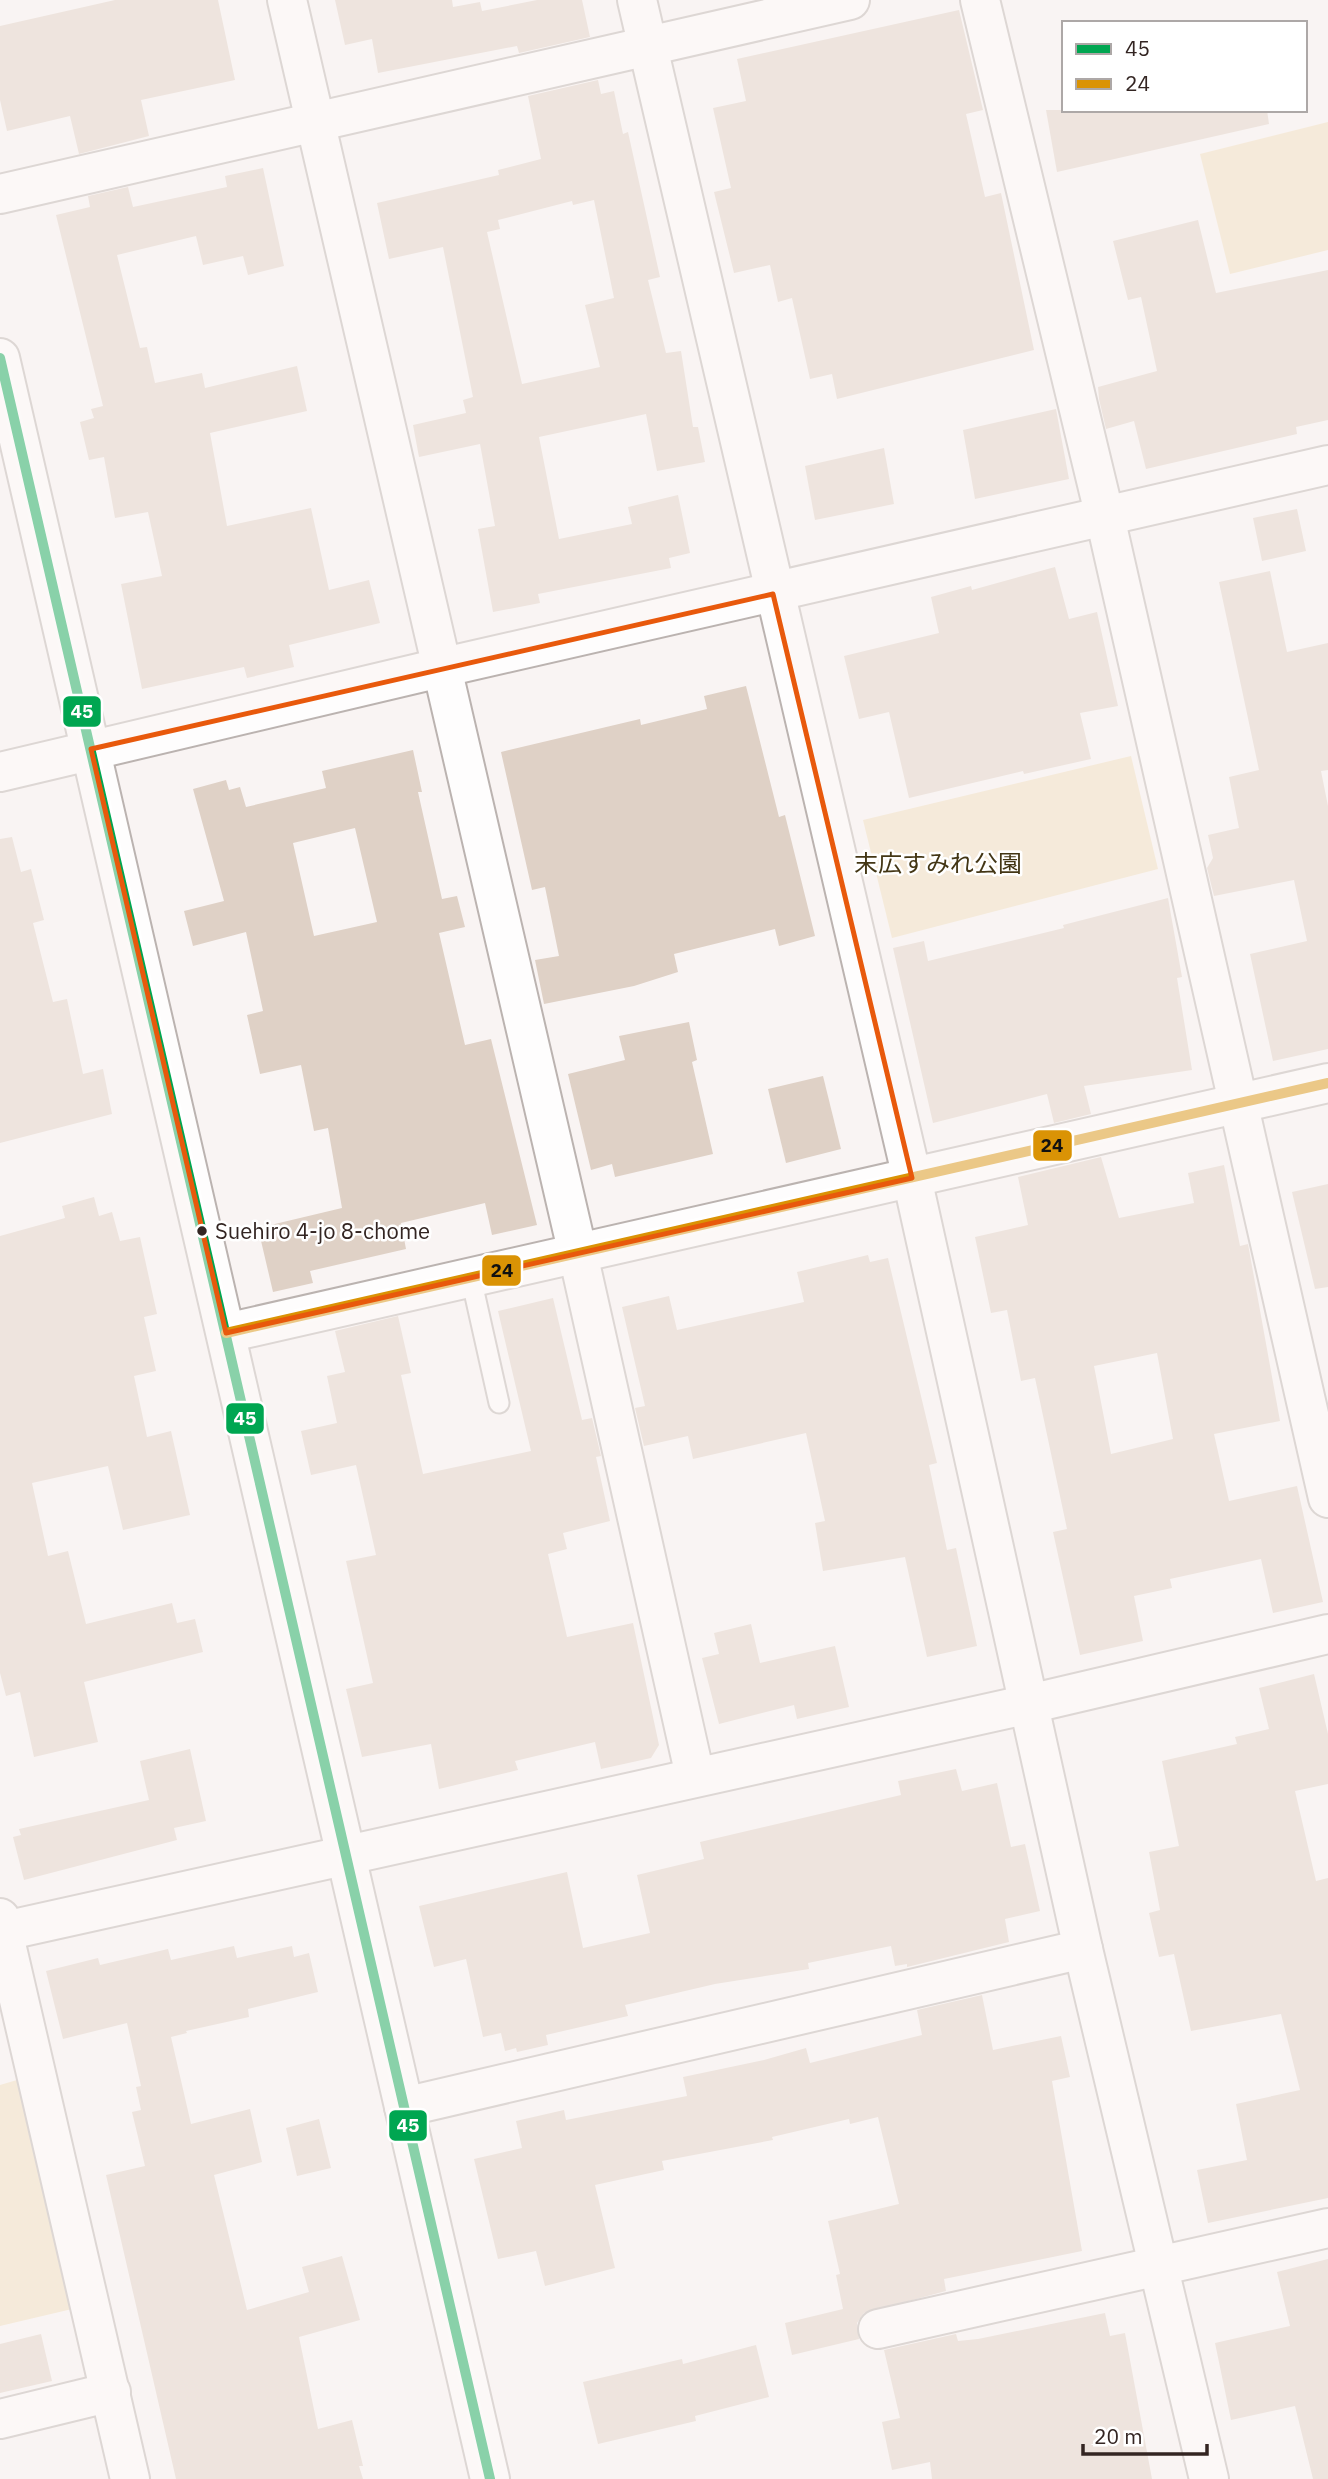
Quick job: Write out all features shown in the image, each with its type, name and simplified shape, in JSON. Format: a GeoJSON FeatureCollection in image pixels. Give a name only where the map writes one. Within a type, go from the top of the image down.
{"type":"FeatureCollection","features":[{"type":"Feature","properties":{"kind":"street"},"geometry":{"type":"LineString","coordinates":[[287,0],[578,1254],[695,1776]]}},
{"type":"Feature","properties":{"kind":"street"},"geometry":{"type":"LineString","coordinates":[[637,0],[773,594],[912,1178],[1083,1949],[1209,2479]]}},
{"type":"Feature","properties":{"kind":"street"},"geometry":{"type":"LineString","coordinates":[[0,194],[850,0]]}},
{"type":"Feature","properties":{"kind":"street"},"geometry":{"type":"LineString","coordinates":[[980,0],[1105,517],[1328,1498]]}},
{"type":"Feature","properties":{"kind":"street"},"geometry":{"type":"LineString","coordinates":[[0,358],[490,2479]]}},
{"type":"Feature","properties":{"kind":"street"},"geometry":{"type":"LineString","coordinates":[[0,772],[440,668],[1328,465]]}},
{"type":"Feature","properties":{"kind":"street"},"geometry":{"type":"LineString","coordinates":[[226,1333],[1328,1083]]}},
{"type":"Feature","properties":{"kind":"street"},"geometry":{"type":"LineString","coordinates":[[130,2479],[1,1927],[347,1855],[1029,1704],[1328,1634]]}},
{"type":"Feature","properties":{"kind":"street"},"geometry":{"type":"LineString","coordinates":[[404,2108],[1083,1949]]}},
{"type":"Feature","properties":{"kind":"street"},"geometry":{"type":"LineString","coordinates":[[878,2329],[1328,2228]]}},
{"type":"Feature","properties":{"kind":"street"},"geometry":{"type":"LineString","coordinates":[[0,2419],[111,2392]]}},
{"type":"Feature","properties":{"kind":"lane"},"geometry":{"type":"LineString","coordinates":[[471,1278],[499,1403]]}},
{"type":"Feature","properties":{"kind":"highlighted area"},"geometry":{"type":"Polygon","coordinates":[[[773,594],[912,1178],[226,1333],[91,749],[773,594]]]}},
{"type":"Feature","properties":{"kind":"green space"},"geometry":{"type":"Polygon","coordinates":[[[1328,122],[1328,250],[1230,274],[1200,154],[1328,122]]]}},
{"type":"Feature","properties":{"kind":"green space","name":"末広すみれ公園"},"geometry":{"type":"Polygon","coordinates":[[[1131,756],[1158,869],[892,938],[863,820],[1131,756]]]}},
{"type":"Feature","properties":{"kind":"green space"},"geometry":{"type":"Polygon","coordinates":[[[17,2080],[72,2309],[0,2326],[0,2085],[17,2080]]]}},
{"type":"Feature","properties":{"kind":"building"},"geometry":{"type":"Polygon","coordinates":[[[115,0],[218,0],[235,80],[141,100],[149,136],[79,154],[70,116],[7,131],[0,100],[0,26],[115,0]]]}},
{"type":"Feature","properties":{"kind":"building"},"geometry":{"type":"Polygon","coordinates":[[[335,0],[452,0],[453,7],[480,2],[482,11],[537,0],[582,0],[590,37],[519,53],[517,46],[378,73],[372,39],[345,45],[335,0]]]}},
{"type":"Feature","properties":{"kind":"building"},"geometry":{"type":"Polygon","coordinates":[[[959,10],[983,110],[966,114],[985,197],[1001,193],[1034,350],[837,399],[832,374],[810,379],[792,298],[778,302],[770,265],[734,273],[714,192],[731,188],[713,108],[746,101],[737,59],[959,10]]]}},
{"type":"Feature","properties":{"kind":"building"},"geometry":{"type":"Polygon","coordinates":[[[598,80],[601,94],[614,91],[623,134],[628,132],[660,277],[648,280],[666,353],[681,351],[693,427],[698,427],[705,462],[657,471],[646,414],[539,437],[559,539],[632,524],[628,507],[678,495],[690,553],[669,558],[671,568],[538,594],[540,603],[493,612],[478,529],[495,526],[480,444],[419,457],[413,425],[466,413],[463,400],[473,397],[443,247],[389,259],[377,203],[499,175],[498,170],[541,159],[528,96],[598,80]],[[594,200],[573,205],[572,201],[498,220],[500,229],[487,232],[522,384],[600,367],[585,305],[614,298],[594,200]]]}},
{"type":"Feature","properties":{"kind":"building"},"geometry":{"type":"Polygon","coordinates":[[[1046,110],[1267,112],[1269,124],[1057,172],[1046,110]]]}},
{"type":"Feature","properties":{"kind":"building"},"geometry":{"type":"Polygon","coordinates":[[[263,168],[284,266],[248,275],[243,256],[203,265],[196,236],[117,255],[140,348],[147,347],[155,383],[202,373],[205,388],[297,366],[307,411],[210,433],[227,526],[311,508],[329,590],[369,580],[380,623],[289,645],[294,667],[247,678],[244,667],[142,689],[121,584],[162,576],[148,512],[115,518],[104,457],[89,460],[80,422],[94,418],[91,409],[103,406],[56,215],[90,207],[88,196],[128,187],[133,207],[227,187],[225,176],[263,168]]]}},
{"type":"Feature","properties":{"kind":"building"},"geometry":{"type":"Polygon","coordinates":[[[1198,220],[1216,293],[1328,270],[1328,420],[1296,427],[1297,434],[1146,469],[1134,421],[1106,429],[1099,399],[1098,387],[1157,371],[1141,297],[1128,300],[1113,241],[1198,220]]]}},
{"type":"Feature","properties":{"kind":"building"},"geometry":{"type":"Polygon","coordinates":[[[1056,409],[1069,479],[975,499],[963,430],[1056,409]]]}},
{"type":"Feature","properties":{"kind":"building"},"geometry":{"type":"Polygon","coordinates":[[[884,448],[894,504],[815,520],[805,466],[884,448]]]}},
{"type":"Feature","properties":{"kind":"building"},"geometry":{"type":"Polygon","coordinates":[[[1297,509],[1306,551],[1262,561],[1253,518],[1297,509]]]}},
{"type":"Feature","properties":{"kind":"building"},"geometry":{"type":"Polygon","coordinates":[[[1055,567],[1069,619],[1097,612],[1118,706],[1080,713],[1091,759],[1024,774],[1023,771],[909,798],[889,712],[859,719],[844,656],[939,633],[931,597],[971,586],[972,590],[1055,567]]]}},
{"type":"Feature","properties":{"kind":"building"},"geometry":{"type":"Polygon","coordinates":[[[1270,571],[1287,652],[1328,643],[1328,770],[1321,771],[1328,806],[1328,1049],[1273,1061],[1250,954],[1307,941],[1294,880],[1214,896],[1207,868],[1213,858],[1208,835],[1239,828],[1229,777],[1259,770],[1219,582],[1270,571]]]}},
{"type":"Feature","properties":{"kind":"building"},"geometry":{"type":"Polygon","coordinates":[[[746,686],[779,817],[785,815],[815,936],[779,946],[775,929],[674,954],[678,972],[634,986],[544,1004],[535,960],[559,956],[545,887],[532,890],[501,752],[640,719],[641,725],[707,709],[704,696],[746,686]]]}},
{"type":"Feature","properties":{"kind":"building"},"geometry":{"type":"Polygon","coordinates":[[[413,750],[422,792],[418,792],[442,899],[457,896],[465,927],[439,933],[465,1045],[491,1039],[537,1225],[492,1235],[485,1203],[401,1223],[406,1249],[310,1271],[313,1283],[273,1292],[258,1228],[342,1208],[328,1128],[314,1131],[301,1065],[260,1074],[247,1015],[263,1011],[246,932],[193,946],[184,911],[224,901],[193,789],[226,780],[229,790],[240,787],[246,807],[326,788],[322,771],[413,750]],[[355,828],[293,843],[314,936],[377,922],[355,828]]]}},
{"type":"Feature","properties":{"kind":"building"},"geometry":{"type":"Polygon","coordinates":[[[12,837],[21,872],[31,869],[44,920],[33,923],[53,1002],[67,999],[83,1074],[103,1069],[112,1114],[0,1143],[0,839],[12,837]]]}},
{"type":"Feature","properties":{"kind":"building"},"geometry":{"type":"Polygon","coordinates":[[[1168,898],[1182,977],[1177,978],[1192,1070],[1084,1086],[1091,1114],[1054,1123],[1047,1094],[933,1123],[893,948],[924,941],[928,961],[1064,928],[1063,925],[1168,898]]]}},
{"type":"Feature","properties":{"kind":"building"},"geometry":{"type":"Polygon","coordinates":[[[689,1022],[697,1060],[692,1062],[713,1154],[615,1177],[612,1164],[591,1170],[568,1074],[625,1060],[619,1036],[689,1022]]]}},
{"type":"Feature","properties":{"kind":"building"},"geometry":{"type":"Polygon","coordinates":[[[823,1076],[841,1149],[786,1163],[768,1089],[823,1076]]]}},
{"type":"Feature","properties":{"kind":"building"},"geometry":{"type":"Polygon","coordinates":[[[1101,1157],[1119,1218],[1194,1203],[1188,1173],[1224,1165],[1240,1246],[1248,1244],[1280,1421],[1214,1434],[1229,1501],[1297,1486],[1323,1602],[1273,1613],[1261,1559],[1170,1579],[1172,1588],[1134,1596],[1143,1641],[1080,1655],[1053,1532],[1067,1529],[1035,1378],[1021,1381],[1007,1310],[991,1313],[975,1237],[1028,1225],[1018,1177],[1101,1157]],[[1157,1353],[1094,1366],[1111,1454],[1173,1439],[1157,1353]]]}},
{"type":"Feature","properties":{"kind":"building"},"geometry":{"type":"Polygon","coordinates":[[[1328,1184],[1328,1287],[1315,1289],[1292,1192],[1328,1184]]]}},
{"type":"Feature","properties":{"kind":"building"},"geometry":{"type":"Polygon","coordinates":[[[94,1197],[99,1216],[112,1212],[120,1241],[140,1237],[157,1314],[144,1317],[156,1371],[134,1376],[147,1437],[171,1431],[190,1515],[123,1530],[108,1466],[32,1483],[48,1556],[68,1551],[86,1624],[172,1603],[177,1623],[195,1619],[203,1652],[84,1682],[98,1742],[34,1757],[20,1692],[6,1696],[0,1673],[0,1236],[65,1218],[62,1206],[94,1197]]]}},
{"type":"Feature","properties":{"kind":"building"},"geometry":{"type":"Polygon","coordinates":[[[868,1255],[870,1262],[888,1258],[937,1463],[929,1465],[947,1550],[956,1548],[977,1646],[927,1657],[905,1557],[823,1571],[815,1523],[825,1521],[806,1433],[693,1459],[688,1436],[644,1446],[635,1408],[645,1406],[622,1307],[669,1296],[677,1330],[804,1302],[797,1272],[868,1255]]]}},
{"type":"Feature","properties":{"kind":"building"},"geometry":{"type":"Polygon","coordinates":[[[553,1298],[582,1420],[592,1418],[601,1456],[596,1457],[610,1521],[563,1533],[567,1549],[548,1554],[567,1637],[633,1623],[659,1745],[651,1758],[601,1769],[595,1742],[515,1761],[518,1770],[439,1789],[431,1744],[362,1757],[346,1689],[373,1683],[346,1561],[376,1555],[356,1465],[311,1475],[301,1431],[337,1423],[327,1376],[345,1372],[335,1331],[398,1316],[411,1373],[401,1375],[423,1474],[531,1451],[498,1311],[553,1298]]]}},
{"type":"Feature","properties":{"kind":"building"},"geometry":{"type":"Polygon","coordinates":[[[751,1624],[760,1663],[835,1646],[849,1707],[797,1719],[794,1705],[719,1724],[702,1658],[719,1654],[714,1633],[751,1624]]]}},
{"type":"Feature","properties":{"kind":"building"},"geometry":{"type":"Polygon","coordinates":[[[1314,1674],[1328,1734],[1328,1784],[1295,1791],[1316,1881],[1328,1878],[1328,2198],[1208,2223],[1197,2170],[1247,2160],[1236,2104],[1300,2090],[1281,2014],[1191,2031],[1174,1954],[1159,1957],[1149,1913],[1160,1910],[1149,1852],[1179,1846],[1162,1761],[1237,1744],[1235,1737],[1269,1729],[1259,1688],[1314,1674]]]}},
{"type":"Feature","properties":{"kind":"building"},"geometry":{"type":"Polygon","coordinates":[[[190,1749],[206,1821],[174,1828],[177,1840],[24,1880],[13,1837],[21,1835],[19,1829],[149,1800],[140,1761],[190,1749]]]}},
{"type":"Feature","properties":{"kind":"building"},"geometry":{"type":"Polygon","coordinates":[[[956,1769],[962,1791],[997,1783],[1011,1847],[1025,1844],[1040,1911],[1005,1919],[1009,1942],[907,1967],[907,1964],[895,1966],[891,1946],[808,1963],[809,1969],[715,1984],[625,2005],[628,2016],[546,2035],[548,2045],[517,2052],[516,2048],[505,2051],[501,2033],[483,2037],[466,1959],[434,1967],[419,1906],[567,1872],[583,1948],[650,1933],[637,1875],[704,1859],[700,1842],[901,1795],[898,1781],[956,1769]]]}},
{"type":"Feature","properties":{"kind":"building"},"geometry":{"type":"Polygon","coordinates":[[[234,1946],[237,1958],[292,1946],[294,1957],[309,1953],[318,1992],[248,2009],[249,2017],[171,2037],[191,2124],[250,2109],[262,2162],[214,2175],[247,2310],[309,2292],[302,2267],[342,2256],[360,2320],[299,2337],[318,2429],[352,2420],[363,2466],[359,2466],[363,2479],[176,2479],[106,2175],[145,2166],[132,2112],[141,2110],[136,2087],[141,2086],[127,2023],[63,2039],[46,1971],[98,1958],[100,1965],[168,1949],[171,1960],[234,1946]]]}},
{"type":"Feature","properties":{"kind":"building"},"geometry":{"type":"Polygon","coordinates":[[[982,1995],[993,2050],[1061,2036],[1070,2077],[1052,2081],[1082,2251],[944,2279],[946,2291],[864,2313],[857,2323],[859,2339],[792,2355],[785,2323],[843,2309],[836,2275],[840,2274],[828,2221],[899,2204],[878,2117],[850,2124],[849,2119],[772,2137],[773,2140],[662,2161],[664,2170],[595,2185],[615,2268],[545,2286],[536,2251],[498,2259],[474,2159],[522,2148],[516,2121],[564,2110],[566,2120],[687,2096],[683,2077],[806,2048],[810,2063],[922,2035],[917,2010],[982,1995]]]}},
{"type":"Feature","properties":{"kind":"building"},"geometry":{"type":"Polygon","coordinates":[[[319,2119],[331,2168],[297,2176],[286,2128],[319,2119]]]}},
{"type":"Feature","properties":{"kind":"building"},"geometry":{"type":"Polygon","coordinates":[[[1328,2259],[1328,2479],[1313,2479],[1295,2406],[1231,2420],[1215,2343],[1290,2326],[1277,2272],[1328,2259]]]}},
{"type":"Feature","properties":{"kind":"building"},"geometry":{"type":"Polygon","coordinates":[[[1105,2313],[1110,2336],[1125,2333],[1152,2479],[932,2479],[930,2462],[892,2470],[882,2422],[900,2418],[884,2350],[956,2334],[958,2341],[978,2339],[1105,2313]]]}},
{"type":"Feature","properties":{"kind":"building"},"geometry":{"type":"Polygon","coordinates":[[[41,2334],[52,2381],[0,2393],[0,2344],[41,2334]]]}},
{"type":"Feature","properties":{"kind":"building"},"geometry":{"type":"Polygon","coordinates":[[[756,2345],[769,2397],[695,2416],[696,2421],[598,2444],[583,2382],[682,2359],[683,2364],[756,2345]]]}},
{"type":"Feature","properties":{"kind":"transit line","name":"45"},"geometry":{"type":"LineString","coordinates":[[0,358],[490,2479]]}},
{"type":"Feature","properties":{"kind":"transit line","name":"24"},"geometry":{"type":"LineString","coordinates":[[226,1333],[1328,1083]]}},
{"type":"Feature","properties":{"kind":"place","name":"Suehiro 4-jo 8-chome"},"geometry":{"type":"Point","coordinates":[202,1231]}}]}
